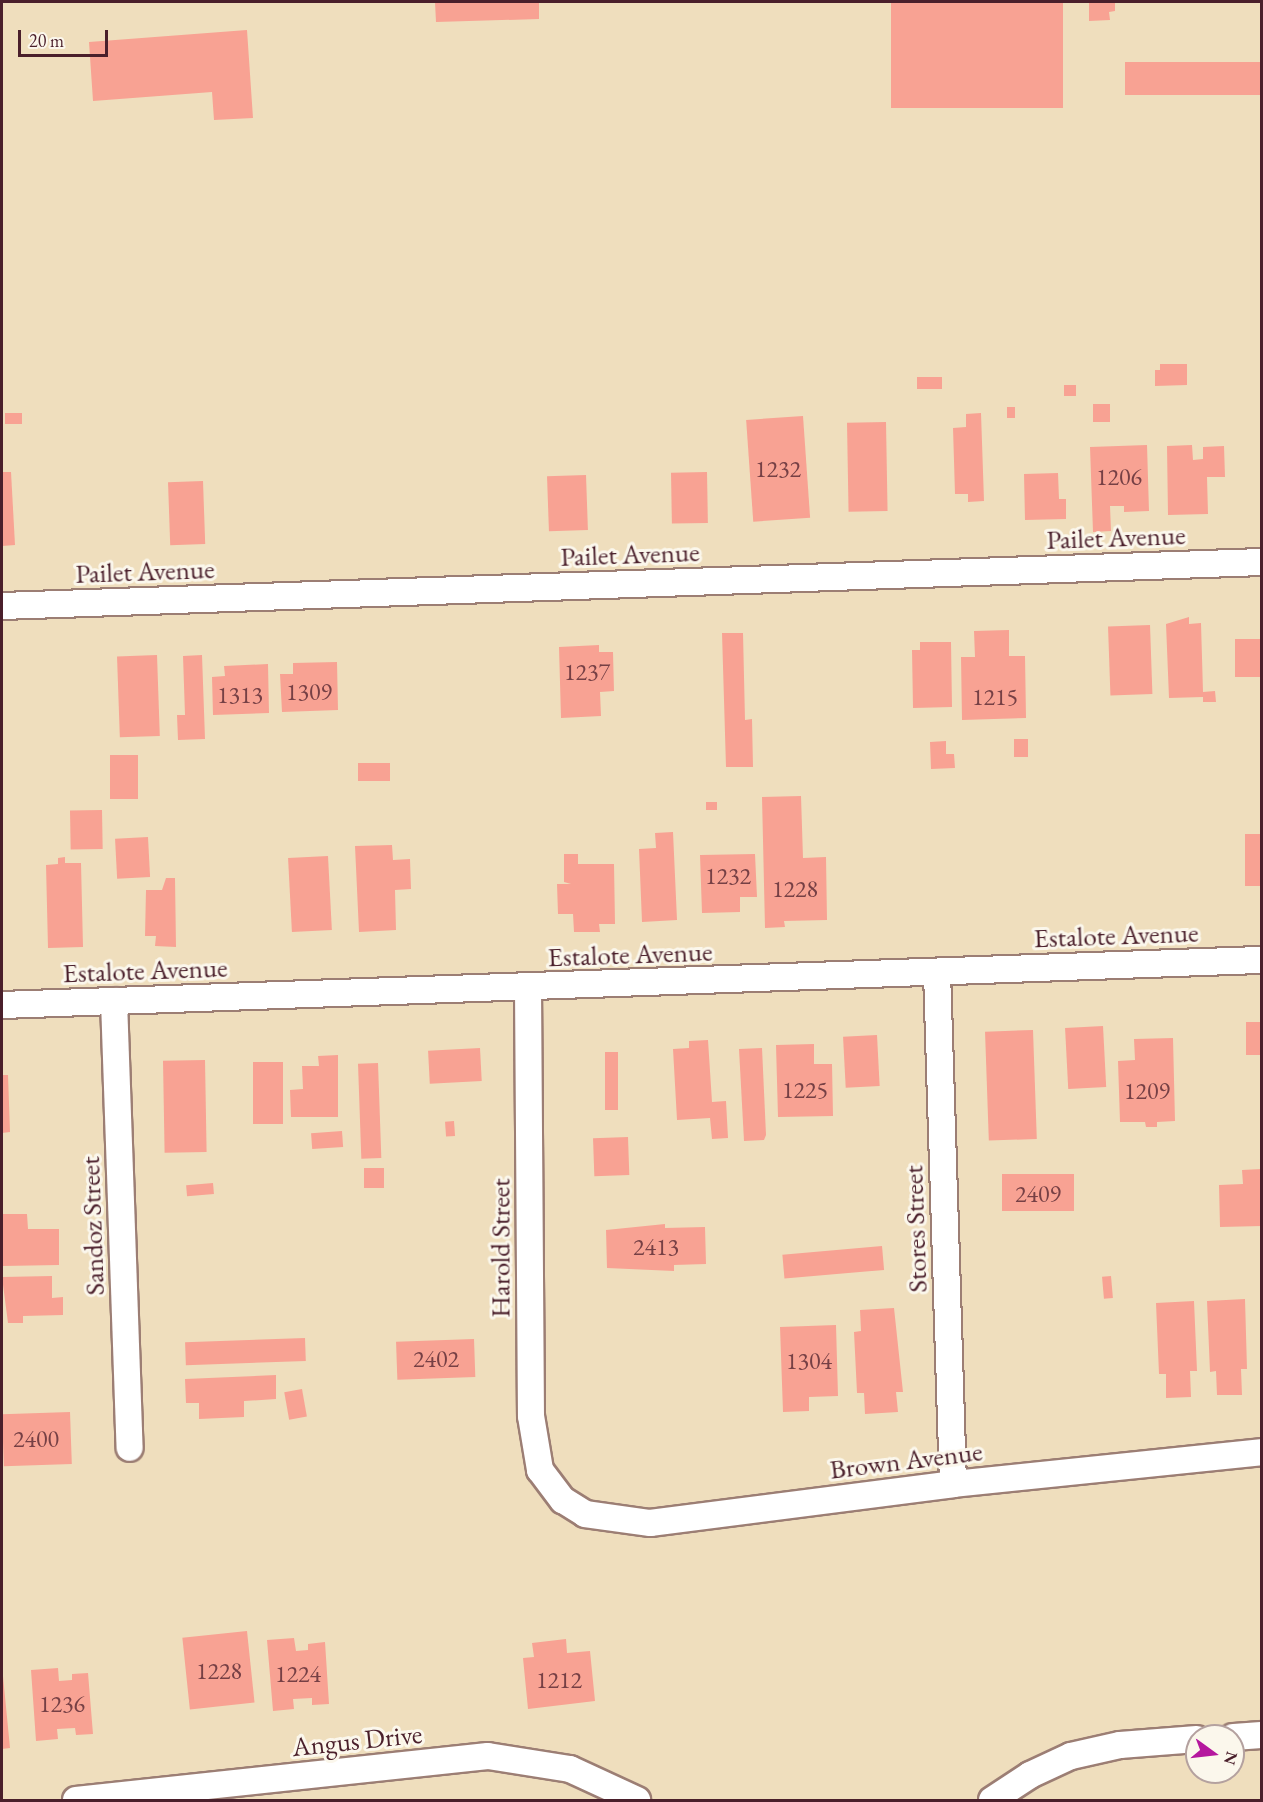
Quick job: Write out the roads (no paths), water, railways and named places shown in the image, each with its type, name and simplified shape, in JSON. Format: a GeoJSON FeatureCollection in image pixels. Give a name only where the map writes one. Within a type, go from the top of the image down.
{"type":"FeatureCollection","features":[{"type":"Feature","properties":{"kind":"street","name":"Pailet Avenue"},"geometry":{"type":"LineString","coordinates":[[2,606],[1262,562]]}},
{"type":"Feature","properties":{"kind":"street","name":"Estalote Avenue"},"geometry":{"type":"LineString","coordinates":[[2,1005],[1262,960]]}},
{"type":"Feature","properties":{"kind":"street","name":"Stores Street"},"geometry":{"type":"LineString","coordinates":[[937,972],[953,1484]]}},
{"type":"Feature","properties":{"kind":"street","name":"Harold Street"},"geometry":{"type":"LineString","coordinates":[[528,988],[531,1416],[540,1470],[563,1500]]}},
{"type":"Feature","properties":{"kind":"street","name":"Sandoz Street"},"geometry":{"type":"LineString","coordinates":[[114,1001],[130,1448]]}},
{"type":"Feature","properties":{"kind":"street","name":"Brown Avenue"},"geometry":{"type":"LineString","coordinates":[[563,1500],[585,1514],[650,1522],[953,1484],[1262,1452]]}},
{"type":"Feature","properties":{"kind":"street"},"geometry":{"type":"LineString","coordinates":[[1245,1736],[1262,1735]]}},
{"type":"Feature","properties":{"kind":"street"},"geometry":{"type":"LineString","coordinates":[[992,1800],[1030,1775],[1071,1756],[1120,1745],[1185,1740]]}},
{"type":"Feature","properties":{"kind":"street","name":"Angus Drive"},"geometry":{"type":"LineString","coordinates":[[76,1800],[488,1756],[570,1769],[637,1800]]}}]}
